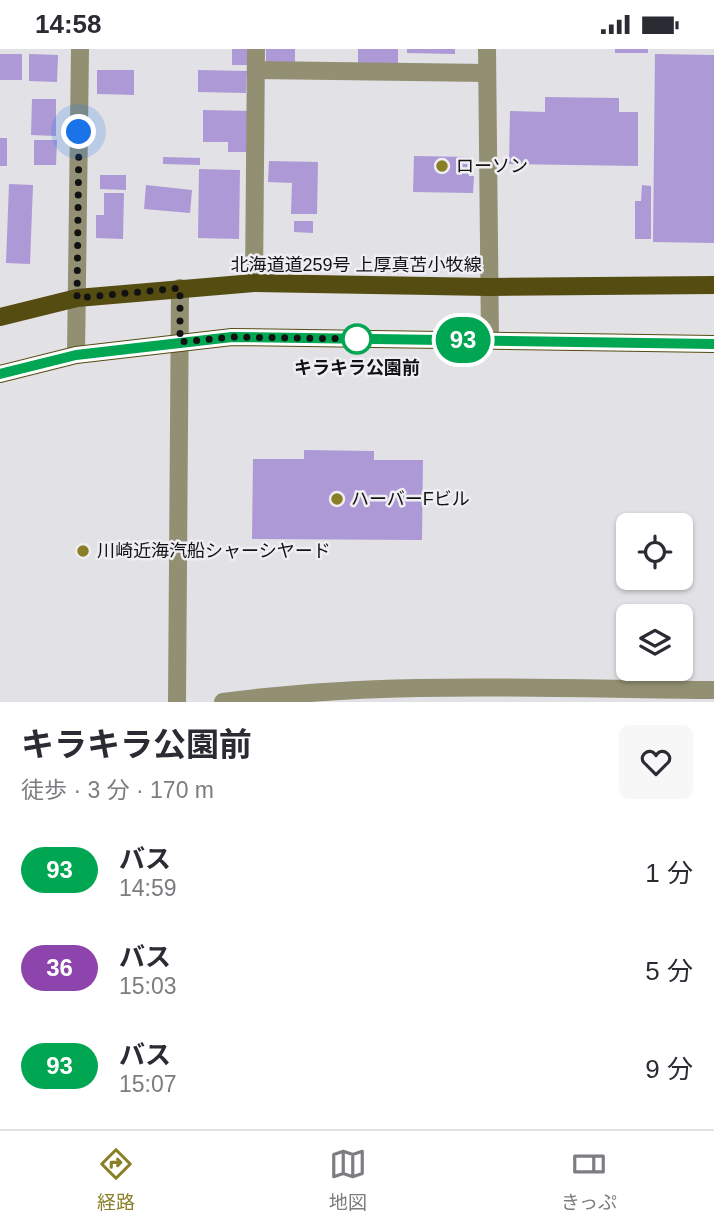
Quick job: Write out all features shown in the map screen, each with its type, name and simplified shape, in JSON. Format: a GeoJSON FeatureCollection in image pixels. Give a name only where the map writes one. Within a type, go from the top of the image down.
{"type":"FeatureCollection","features":[{"type":"Feature","properties":{"kind":"main road","name":"北海道道259号 上厚真苫小牧線"},"geometry":{"type":"LineString","coordinates":[[0,317],[77,298],[254,282],[489,287],[714,285]]}},
{"type":"Feature","properties":{"kind":"main road"},"geometry":{"type":"LineString","coordinates":[[0,374],[76,355],[232,337],[714,344]]}},
{"type":"Feature","properties":{"kind":"street"},"geometry":{"type":"LineString","coordinates":[[76,355],[80,49]]}},
{"type":"Feature","properties":{"kind":"street"},"geometry":{"type":"LineString","coordinates":[[254,282],[256,49]]}},
{"type":"Feature","properties":{"kind":"street"},"geometry":{"type":"LineString","coordinates":[[487,49],[490,341]]}},
{"type":"Feature","properties":{"kind":"street"},"geometry":{"type":"LineString","coordinates":[[256,70],[487,73]]}},
{"type":"Feature","properties":{"kind":"street"},"geometry":{"type":"LineString","coordinates":[[177,702],[180,288]]}},
{"type":"Feature","properties":{"kind":"street"},"geometry":{"type":"LineString","coordinates":[[223,702],[290,693],[421,689],[714,690]]}},
{"type":"Feature","properties":{"kind":"building"},"geometry":{"type":"Polygon","coordinates":[[[232,49],[250,49],[250,65],[232,65],[232,49]]]}},
{"type":"Feature","properties":{"kind":"building"},"geometry":{"type":"Polygon","coordinates":[[[266,49],[295,49],[295,63],[266,63],[266,49]]]}},
{"type":"Feature","properties":{"kind":"building"},"geometry":{"type":"Polygon","coordinates":[[[358,49],[398,49],[398,64],[358,63],[358,49]]]}},
{"type":"Feature","properties":{"kind":"building"},"geometry":{"type":"Polygon","coordinates":[[[407,49],[455,49],[455,54],[407,53],[407,49]]]}},
{"type":"Feature","properties":{"kind":"building"},"geometry":{"type":"Polygon","coordinates":[[[615,49],[648,49],[648,53],[615,53],[615,49]]]}},
{"type":"Feature","properties":{"kind":"building"},"geometry":{"type":"Polygon","coordinates":[[[0,54],[22,54],[22,80],[0,80],[0,54]]]}},
{"type":"Feature","properties":{"kind":"building"},"geometry":{"type":"Polygon","coordinates":[[[29,54],[58,55],[57,82],[29,81],[29,54]]]}},
{"type":"Feature","properties":{"kind":"building"},"geometry":{"type":"Polygon","coordinates":[[[655,54],[714,55],[714,243],[653,242],[655,54]]]}},
{"type":"Feature","properties":{"kind":"building"},"geometry":{"type":"Polygon","coordinates":[[[97,70],[134,70],[134,95],[97,94],[97,70]]]}},
{"type":"Feature","properties":{"kind":"building"},"geometry":{"type":"Polygon","coordinates":[[[198,70],[247,71],[246,93],[198,92],[198,70]]]}},
{"type":"Feature","properties":{"kind":"building"},"geometry":{"type":"Polygon","coordinates":[[[545,97],[619,98],[619,112],[638,112],[638,166],[509,164],[510,111],[545,112],[545,97]]]}},
{"type":"Feature","properties":{"kind":"building"},"geometry":{"type":"Polygon","coordinates":[[[32,99],[56,99],[56,136],[31,135],[32,99]]]}},
{"type":"Feature","properties":{"kind":"building"},"geometry":{"type":"Polygon","coordinates":[[[203,110],[251,111],[250,152],[228,152],[228,142],[203,142],[203,110]]]}},
{"type":"Feature","properties":{"kind":"building"},"geometry":{"type":"Polygon","coordinates":[[[0,138],[7,138],[7,166],[0,166],[0,138]]]}},
{"type":"Feature","properties":{"kind":"building"},"geometry":{"type":"Polygon","coordinates":[[[34,140],[57,140],[56,165],[34,165],[34,140]]]}},
{"type":"Feature","properties":{"kind":"building","name":"ローソン"},"geometry":{"type":"Polygon","coordinates":[[[414,156],[470,157],[469,176],[474,176],[473,193],[413,192],[414,156]]]}},
{"type":"Feature","properties":{"kind":"building"},"geometry":{"type":"Polygon","coordinates":[[[163,157],[200,158],[200,165],[163,164],[163,157]]]}},
{"type":"Feature","properties":{"kind":"building"},"geometry":{"type":"Polygon","coordinates":[[[269,161],[318,162],[317,214],[291,214],[292,183],[268,182],[269,161]]]}},
{"type":"Feature","properties":{"kind":"building"},"geometry":{"type":"Polygon","coordinates":[[[199,169],[240,170],[239,239],[198,238],[199,169]]]}},
{"type":"Feature","properties":{"kind":"building"},"geometry":{"type":"Polygon","coordinates":[[[100,175],[126,175],[126,190],[100,189],[100,175]]]}},
{"type":"Feature","properties":{"kind":"building"},"geometry":{"type":"Polygon","coordinates":[[[9,184],[33,185],[30,264],[6,263],[9,184]]]}},
{"type":"Feature","properties":{"kind":"building"},"geometry":{"type":"Polygon","coordinates":[[[146,185],[192,190],[190,213],[144,209],[146,185]]]}},
{"type":"Feature","properties":{"kind":"building"},"geometry":{"type":"Polygon","coordinates":[[[642,185],[651,186],[651,239],[635,239],[635,201],[641,201],[642,185]]]}},
{"type":"Feature","properties":{"kind":"building"},"geometry":{"type":"Polygon","coordinates":[[[104,193],[124,193],[123,239],[96,238],[96,215],[104,215],[104,193]]]}},
{"type":"Feature","properties":{"kind":"building"},"geometry":{"type":"Polygon","coordinates":[[[294,221],[313,221],[313,233],[294,232],[294,221]]]}},
{"type":"Feature","properties":{"kind":"building","name":"ハーバーFビル"},"geometry":{"type":"Polygon","coordinates":[[[304,450],[374,451],[374,460],[423,460],[422,540],[252,539],[253,459],[304,459],[304,450]]]}},
{"type":"Feature","properties":{"kind":"bus line","name":"93"},"geometry":{"type":"LineString","coordinates":[[0,374],[76,355],[232,337],[714,344]]}},
{"type":"Feature","properties":{"kind":"place","name":"ローソン"},"geometry":{"type":"Point","coordinates":[442,166]}},
{"type":"Feature","properties":{"kind":"place","name":"キラキラ公園前"},"geometry":{"type":"Point","coordinates":[357,339]}},
{"type":"Feature","properties":{"kind":"place","name":"ハーバーFビル"},"geometry":{"type":"Point","coordinates":[337,499]}},
{"type":"Feature","properties":{"kind":"place","name":"川崎近海汽船シャーシヤード"},"geometry":{"type":"Point","coordinates":[83,551]}},
{"type":"Feature","properties":{"kind":"route"},"geometry":{"type":"LineString","coordinates":[[79,132],[77,298],[180,288],[180,342],[232,337],[361,339],[357,339]]}}]}
